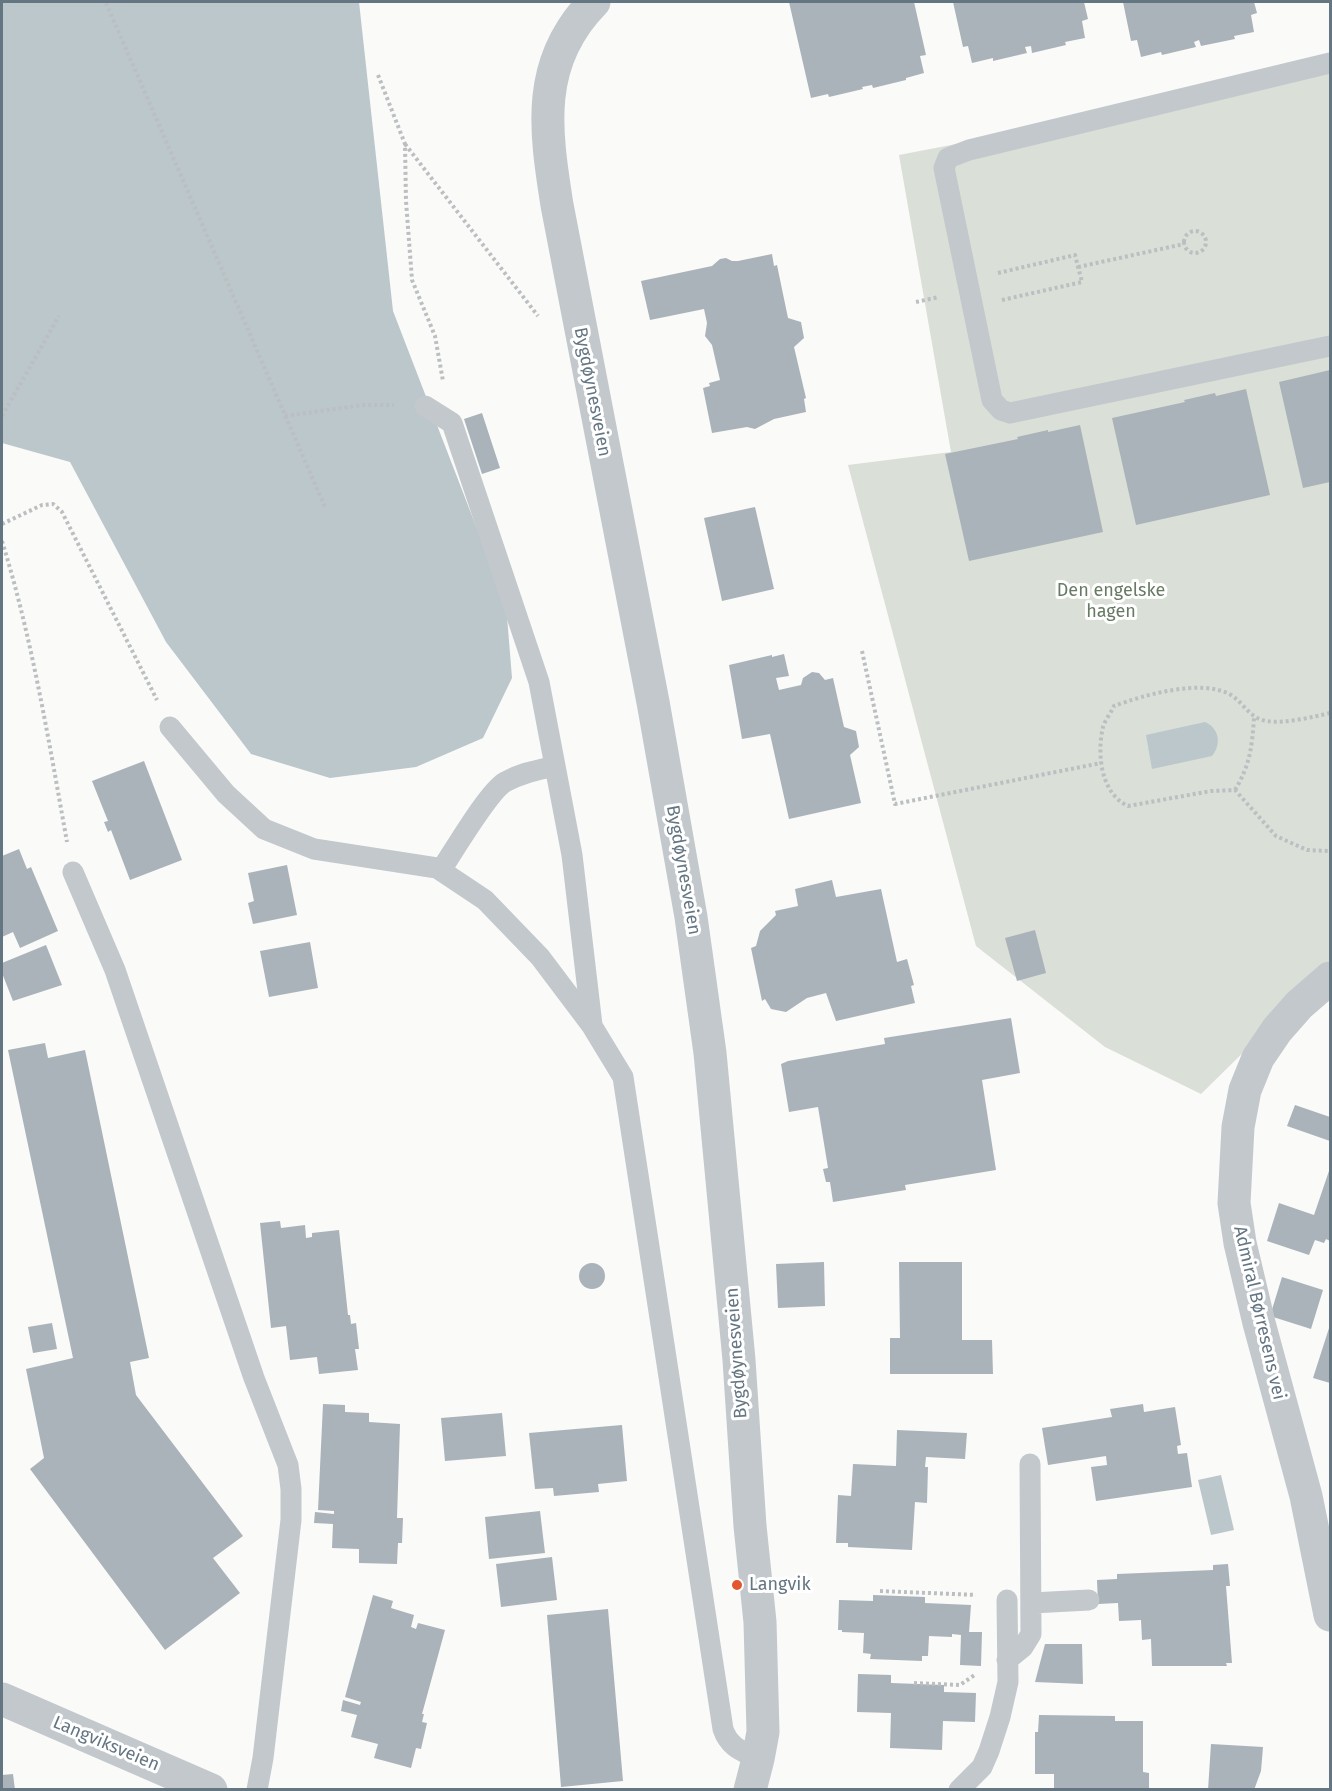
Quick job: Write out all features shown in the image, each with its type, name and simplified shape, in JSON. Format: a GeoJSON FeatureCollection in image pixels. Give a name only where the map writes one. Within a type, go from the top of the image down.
{"type":"FeatureCollection","features":[{"type":"Feature","properties":{"kind":"street","name":"Bygdøynesveien"},"geometry":{"type":"LineString","coordinates":[[594,2],[568,38],[555,64],[548,98],[547,131],[557,205],[692,916],[704,1007],[719,1136],[739,1360],[750,1526],[760,1622],[763,1732],[750,1790]]}},
{"type":"Feature","properties":{"kind":"street","name":"Admiral Børresens vei"},"geometry":{"type":"LineString","coordinates":[[1330,978],[1299,1005],[1277,1030],[1258,1058],[1245,1090],[1234,1165],[1234,1203],[1240,1244],[1259,1323],[1318,1491],[1330,1615]]}},
{"type":"Feature","properties":{"kind":"street","name":"Langviksveien"},"geometry":{"type":"LineString","coordinates":[[2,1699],[211,1790]]}},
{"type":"Feature","properties":{"kind":"lane"},"geometry":{"type":"LineString","coordinates":[[1330,63],[969,150],[948,158],[944,168],[992,400],[1001,410],[1010,414],[1330,346]]}},
{"type":"Feature","properties":{"kind":"lane"},"geometry":{"type":"LineString","coordinates":[[425,406],[452,423],[538,682],[572,855],[592,1026]]}},
{"type":"Feature","properties":{"kind":"lane"},"geometry":{"type":"LineString","coordinates":[[170,727],[226,794],[264,830],[314,849],[437,868],[485,900],[540,957],[592,1026],[622,1077],[723,1729],[733,1747],[758,1759]]}},
{"type":"Feature","properties":{"kind":"lane"},"geometry":{"type":"LineString","coordinates":[[441,870],[483,807],[503,783],[530,771],[555,766]]}},
{"type":"Feature","properties":{"kind":"lane"},"geometry":{"type":"LineString","coordinates":[[73,872],[115,970],[254,1378],[288,1465],[291,1520],[263,1758],[257,1790]]}},
{"type":"Feature","properties":{"kind":"lane"},"geometry":{"type":"LineString","coordinates":[[1008,1667],[1028,1642],[1031,1634],[1030,1464]]}},
{"type":"Feature","properties":{"kind":"lane"},"geometry":{"type":"LineString","coordinates":[[959,1790],[982,1767],[1000,1717],[1008,1682],[1007,1600]]}},
{"type":"Feature","properties":{"kind":"lane"},"geometry":{"type":"LineString","coordinates":[[1032,1603],[1089,1600]]}},
{"type":"Feature","properties":{"kind":"path"},"geometry":{"type":"LineString","coordinates":[[106,3],[325,507]]}},
{"type":"Feature","properties":{"kind":"path"},"geometry":{"type":"LineString","coordinates":[[378,75],[405,144],[539,318]]}},
{"type":"Feature","properties":{"kind":"path"},"geometry":{"type":"LineString","coordinates":[[405,144],[406,201],[412,280],[435,336],[452,423]]}},
{"type":"Feature","properties":{"kind":"path"},"geometry":{"type":"LineString","coordinates":[[1192,231],[1202,233],[1206,237],[1205,247],[1201,251],[1191,252],[1184,244],[1184,238],[1192,231]]}},
{"type":"Feature","properties":{"kind":"path"},"geometry":{"type":"LineString","coordinates":[[1078,267],[1184,244]]}},
{"type":"Feature","properties":{"kind":"path"},"geometry":{"type":"LineString","coordinates":[[967,280],[1076,255],[1082,282],[972,306]]}},
{"type":"Feature","properties":{"kind":"path"},"geometry":{"type":"LineString","coordinates":[[2,416],[59,316]]}},
{"type":"Feature","properties":{"kind":"path"},"geometry":{"type":"LineString","coordinates":[[285,416],[363,405],[425,406]]}},
{"type":"Feature","properties":{"kind":"path"},"geometry":{"type":"LineString","coordinates":[[2,524],[42,505],[53,504],[62,512],[170,727]]}},
{"type":"Feature","properties":{"kind":"path"},"geometry":{"type":"LineString","coordinates":[[2,541],[12,575],[48,740],[73,872]]}},
{"type":"Feature","properties":{"kind":"path"},"geometry":{"type":"LineString","coordinates":[[862,651],[895,804],[1101,762]]}},
{"type":"Feature","properties":{"kind":"path"},"geometry":{"type":"LineString","coordinates":[[1235,790],[1211,791],[1128,806],[1118,801],[1107,784],[1101,768],[1101,741],[1104,724],[1114,706],[1167,692],[1205,687],[1229,694],[1244,705],[1254,718],[1268,722],[1330,713]]}},
{"type":"Feature","properties":{"kind":"path"},"geometry":{"type":"LineString","coordinates":[[1235,790],[1245,773],[1251,756],[1254,718]]}},
{"type":"Feature","properties":{"kind":"path"},"geometry":{"type":"LineString","coordinates":[[1235,790],[1276,836],[1307,850],[1330,851]]}},
{"type":"Feature","properties":{"kind":"path"},"geometry":{"type":"LineString","coordinates":[[880,1591],[998,1595],[1007,1600]]}},
{"type":"Feature","properties":{"kind":"path"},"geometry":{"type":"LineString","coordinates":[[914,1683],[960,1684],[979,1672],[1008,1667]]}},
{"type":"Feature","properties":{"kind":"green space","name":"Den engelske hagen"},"geometry":{"type":"Polygon","coordinates":[[[1330,72],[1330,967],[1201,1094],[1105,1047],[976,946],[848,465],[951,452],[899,155],[1330,72]]]}},
{"type":"Feature","properties":{"kind":"shaded area"},"geometry":{"type":"Polygon","coordinates":[[[2,2],[359,2],[393,311],[506,604],[512,678],[483,738],[416,767],[330,778],[251,754],[166,642],[70,462],[2,443],[2,2]]]}},
{"type":"Feature","properties":{"kind":"shaded area"},"geometry":{"type":"Polygon","coordinates":[[[1205,722],[1213,728],[1218,737],[1212,756],[1152,769],[1146,735],[1205,722]]]}},
{"type":"Feature","properties":{"kind":"shaded area"},"geometry":{"type":"Polygon","coordinates":[[[1221,1475],[1234,1530],[1211,1535],[1198,1480],[1221,1475]]]}},
{"type":"Feature","properties":{"kind":"building"},"geometry":{"type":"Polygon","coordinates":[[[789,2],[914,2],[926,55],[920,56],[924,73],[873,88],[872,85],[829,97],[828,94],[811,98],[789,2]]]}},
{"type":"Feature","properties":{"kind":"building"},"geometry":{"type":"Polygon","coordinates":[[[953,2],[1084,2],[1088,19],[1082,21],[1085,38],[1032,53],[1031,46],[1025,47],[1027,53],[972,63],[968,46],[963,47],[953,2]]]}},
{"type":"Feature","properties":{"kind":"building"},"geometry":{"type":"Polygon","coordinates":[[[1123,2],[1254,2],[1257,13],[1251,15],[1254,32],[1234,36],[1235,39],[1201,46],[1199,40],[1194,42],[1196,47],[1141,57],[1137,40],[1131,41],[1123,2]]]}},
{"type":"Feature","properties":{"kind":"building"},"geometry":{"type":"Polygon","coordinates":[[[772,254],[774,266],[777,265],[788,318],[801,322],[804,338],[794,347],[806,398],[804,399],[806,412],[774,419],[755,429],[747,427],[712,433],[703,388],[710,386],[709,383],[720,380],[712,345],[705,336],[707,323],[704,309],[650,320],[641,281],[712,266],[720,259],[738,261],[772,254]]]}},
{"type":"Feature","properties":{"kind":"building"},"geometry":{"type":"Polygon","coordinates":[[[1330,370],[1330,482],[1303,488],[1279,382],[1330,370]]]}},
{"type":"Feature","properties":{"kind":"building"},"geometry":{"type":"Polygon","coordinates":[[[1246,389],[1270,495],[1136,525],[1112,418],[1215,393],[1216,396],[1246,389]]]}},
{"type":"Feature","properties":{"kind":"building"},"geometry":{"type":"Polygon","coordinates":[[[482,413],[500,468],[482,474],[464,419],[482,413]]]}},
{"type":"Feature","properties":{"kind":"building"},"geometry":{"type":"Polygon","coordinates":[[[1080,425],[1103,532],[969,561],[945,454],[1018,439],[1017,437],[1048,430],[1048,432],[1080,425]]]}},
{"type":"Feature","properties":{"kind":"building"},"geometry":{"type":"Polygon","coordinates":[[[755,507],[774,589],[722,601],[704,518],[755,507]]]}},
{"type":"Feature","properties":{"kind":"building"},"geometry":{"type":"Polygon","coordinates":[[[784,654],[789,676],[776,678],[779,690],[801,685],[803,678],[812,672],[819,673],[825,680],[833,678],[844,727],[856,731],[859,747],[850,755],[861,803],[789,819],[770,734],[742,739],[729,665],[784,654]]]}},
{"type":"Feature","properties":{"kind":"building"},"geometry":{"type":"Polygon","coordinates":[[[144,761],[182,860],[130,880],[111,830],[108,832],[104,822],[108,821],[92,781],[144,761]]]}},
{"type":"Feature","properties":{"kind":"building"},"geometry":{"type":"Polygon","coordinates":[[[19,849],[27,869],[31,867],[58,931],[20,948],[13,932],[2,937],[2,856],[19,849]]]}},
{"type":"Feature","properties":{"kind":"building"},"geometry":{"type":"Polygon","coordinates":[[[287,865],[297,915],[253,924],[248,903],[254,901],[248,873],[287,865]]]}},
{"type":"Feature","properties":{"kind":"building"},"geometry":{"type":"Polygon","coordinates":[[[832,880],[836,897],[881,889],[897,962],[907,959],[914,985],[911,986],[915,1003],[836,1021],[826,993],[807,998],[786,1012],[771,1009],[765,999],[762,1001],[751,948],[756,946],[760,931],[776,915],[775,911],[798,906],[795,889],[832,880]]]}},
{"type":"Feature","properties":{"kind":"building"},"geometry":{"type":"Polygon","coordinates":[[[1035,930],[1046,973],[1017,981],[1005,938],[1035,930]]]}},
{"type":"Feature","properties":{"kind":"building"},"geometry":{"type":"Polygon","coordinates":[[[310,942],[318,988],[269,997],[260,951],[310,942]]]}},
{"type":"Feature","properties":{"kind":"building"},"geometry":{"type":"Polygon","coordinates":[[[46,945],[62,985],[13,1001],[2,973],[2,963],[46,945]]]}},
{"type":"Feature","properties":{"kind":"building"},"geometry":{"type":"Polygon","coordinates":[[[1011,1018],[1020,1073],[982,1080],[996,1170],[905,1185],[906,1190],[833,1202],[830,1182],[826,1182],[823,1169],[828,1168],[818,1107],[789,1112],[781,1064],[885,1044],[884,1038],[1011,1018]]]}},
{"type":"Feature","properties":{"kind":"building"},"geometry":{"type":"Polygon","coordinates":[[[45,1043],[48,1058],[85,1050],[149,1358],[130,1362],[136,1395],[243,1536],[213,1558],[240,1593],[165,1650],[30,1469],[44,1458],[26,1369],[73,1358],[8,1050],[45,1043]]]}},
{"type":"Feature","properties":{"kind":"building"},"geometry":{"type":"Polygon","coordinates":[[[1295,1105],[1330,1117],[1330,1141],[1287,1126],[1295,1105]]]}},
{"type":"Feature","properties":{"kind":"building"},"geometry":{"type":"Polygon","coordinates":[[[1330,1168],[1330,1241],[1326,1239],[1324,1243],[1315,1240],[1309,1255],[1267,1241],[1279,1203],[1314,1215],[1330,1168]]]}},
{"type":"Feature","properties":{"kind":"building"},"geometry":{"type":"Polygon","coordinates":[[[280,1221],[281,1228],[305,1225],[306,1238],[312,1237],[312,1233],[339,1230],[348,1315],[350,1315],[351,1324],[356,1323],[359,1349],[355,1349],[358,1370],[319,1374],[317,1357],[290,1360],[286,1326],[271,1328],[260,1223],[280,1221]]]}},
{"type":"Feature","properties":{"kind":"building"},"geometry":{"type":"Polygon","coordinates":[[[824,1262],[825,1306],[778,1308],[776,1264],[824,1262]]]}},
{"type":"Feature","properties":{"kind":"building"},"geometry":{"type":"Polygon","coordinates":[[[899,1262],[962,1262],[962,1340],[992,1340],[993,1374],[890,1374],[890,1338],[900,1338],[899,1262]]]}},
{"type":"Feature","properties":{"kind":"building"},"geometry":{"type":"Polygon","coordinates":[[[592,1263],[601,1267],[605,1276],[601,1285],[592,1289],[583,1285],[579,1276],[583,1267],[592,1263]]]}},
{"type":"Feature","properties":{"kind":"building"},"geometry":{"type":"Polygon","coordinates":[[[1282,1277],[1323,1290],[1311,1329],[1270,1316],[1282,1277]]]}},
{"type":"Feature","properties":{"kind":"building"},"geometry":{"type":"Polygon","coordinates":[[[52,1323],[57,1349],[33,1353],[28,1327],[52,1323]]]}},
{"type":"Feature","properties":{"kind":"building"},"geometry":{"type":"Polygon","coordinates":[[[1330,1325],[1330,1383],[1313,1378],[1330,1325]]]}},
{"type":"Feature","properties":{"kind":"building"},"geometry":{"type":"Polygon","coordinates":[[[323,1404],[345,1405],[345,1412],[369,1413],[369,1422],[400,1424],[397,1518],[403,1518],[402,1543],[398,1543],[397,1564],[359,1563],[359,1549],[332,1548],[333,1524],[314,1523],[315,1512],[334,1514],[334,1511],[318,1510],[323,1404]]]}},
{"type":"Feature","properties":{"kind":"building"},"geometry":{"type":"Polygon","coordinates":[[[1143,1404],[1144,1412],[1175,1407],[1181,1445],[1177,1446],[1178,1454],[1187,1453],[1192,1487],[1096,1501],[1091,1467],[1107,1465],[1106,1456],[1048,1465],[1042,1428],[1112,1417],[1110,1409],[1143,1404]]]}},
{"type":"Feature","properties":{"kind":"building"},"geometry":{"type":"Polygon","coordinates":[[[502,1413],[506,1456],[445,1461],[441,1418],[502,1413]]]}},
{"type":"Feature","properties":{"kind":"building"},"geometry":{"type":"Polygon","coordinates":[[[622,1425],[627,1481],[598,1484],[599,1492],[554,1496],[553,1488],[535,1489],[529,1433],[622,1425]]]}},
{"type":"Feature","properties":{"kind":"building"},"geometry":{"type":"Polygon","coordinates":[[[897,1430],[967,1433],[965,1459],[926,1457],[927,1503],[915,1502],[912,1550],[848,1547],[848,1543],[836,1543],[838,1495],[851,1496],[853,1464],[896,1466],[897,1430]]]}},
{"type":"Feature","properties":{"kind":"building"},"geometry":{"type":"Polygon","coordinates":[[[540,1511],[545,1553],[489,1559],[485,1517],[540,1511]]]}},
{"type":"Feature","properties":{"kind":"building"},"geometry":{"type":"Polygon","coordinates":[[[552,1557],[557,1600],[501,1607],[496,1564],[552,1557]]]}},
{"type":"Feature","properties":{"kind":"building"},"geometry":{"type":"Polygon","coordinates":[[[1228,1564],[1230,1586],[1226,1586],[1232,1663],[1226,1663],[1227,1666],[1152,1666],[1151,1639],[1142,1640],[1141,1620],[1119,1621],[1118,1603],[1098,1604],[1097,1580],[1117,1579],[1117,1574],[1213,1570],[1213,1565],[1228,1564]]]}},
{"type":"Feature","properties":{"kind":"building"},"geometry":{"type":"Polygon","coordinates":[[[373,1595],[393,1601],[391,1608],[414,1615],[411,1627],[416,1629],[418,1623],[445,1630],[422,1714],[424,1714],[422,1722],[427,1723],[421,1749],[416,1748],[411,1768],[374,1758],[378,1744],[351,1737],[357,1715],[341,1711],[343,1700],[360,1705],[361,1702],[345,1697],[373,1595]]]}},
{"type":"Feature","properties":{"kind":"building"},"geometry":{"type":"Polygon","coordinates":[[[873,1595],[925,1597],[925,1603],[971,1605],[969,1632],[982,1632],[981,1666],[960,1665],[961,1635],[952,1634],[952,1637],[929,1636],[928,1656],[922,1656],[922,1661],[870,1659],[871,1654],[863,1653],[864,1633],[838,1630],[839,1600],[873,1601],[873,1595]]]}},
{"type":"Feature","properties":{"kind":"building"},"geometry":{"type":"Polygon","coordinates":[[[608,1609],[623,1781],[561,1787],[547,1615],[608,1609]]]}},
{"type":"Feature","properties":{"kind":"building"},"geometry":{"type":"Polygon","coordinates":[[[1045,1644],[1082,1644],[1083,1684],[1035,1682],[1045,1644]]]}},
{"type":"Feature","properties":{"kind":"building"},"geometry":{"type":"Polygon","coordinates":[[[858,1674],[891,1675],[891,1683],[944,1685],[944,1692],[976,1693],[975,1722],[943,1721],[942,1750],[890,1748],[891,1713],[857,1712],[858,1674]]]}},
{"type":"Feature","properties":{"kind":"building"},"geometry":{"type":"Polygon","coordinates":[[[1039,1715],[1115,1716],[1115,1721],[1143,1721],[1143,1772],[1149,1773],[1149,1790],[1054,1790],[1054,1774],[1035,1774],[1035,1732],[1038,1732],[1039,1715]]]}},
{"type":"Feature","properties":{"kind":"building"},"geometry":{"type":"Polygon","coordinates":[[[1211,1744],[1263,1747],[1261,1771],[1254,1790],[1208,1790],[1211,1744]]]}},
{"type":"Feature","properties":{"kind":"building"},"geometry":{"type":"Polygon","coordinates":[[[13,1774],[15,1790],[2,1790],[2,1775],[13,1774]]]}},
{"type":"Feature","properties":{"kind":"place","name":"Langvik"},"geometry":{"type":"Point","coordinates":[737,1585]}}]}
